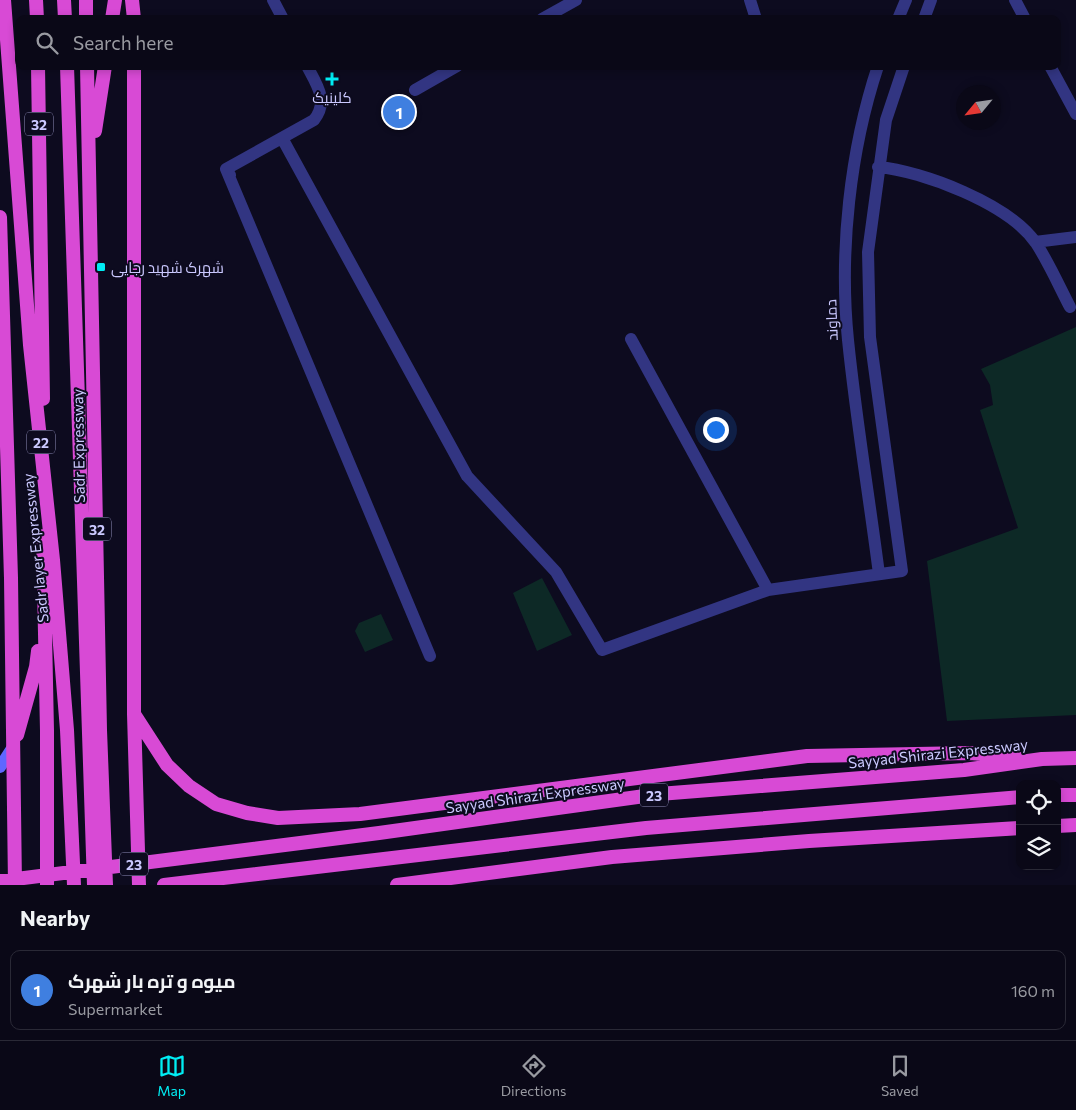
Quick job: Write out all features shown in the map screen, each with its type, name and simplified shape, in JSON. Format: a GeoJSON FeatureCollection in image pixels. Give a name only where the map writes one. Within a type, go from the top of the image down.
{"type":"FeatureCollection","features":[{"type":"Feature","properties":{"kind":"highway","name":"Sadr layer Expressway"},"geometry":{"type":"LineString","coordinates":[[4,0],[30,345],[54,560],[67,730],[74,885]]}},
{"type":"Feature","properties":{"kind":"highway"},"geometry":{"type":"LineString","coordinates":[[36,0],[37,15]]}},
{"type":"Feature","properties":{"kind":"highway"},"geometry":{"type":"LineString","coordinates":[[64,0],[65,15]]}},
{"type":"Feature","properties":{"kind":"highway"},"geometry":{"type":"LineString","coordinates":[[86,0],[86,15]]}},
{"type":"Feature","properties":{"kind":"highway"},"geometry":{"type":"LineString","coordinates":[[113,15],[115,0]]}},
{"type":"Feature","properties":{"kind":"highway","name":"32"},"geometry":{"type":"LineString","coordinates":[[38,70],[44,325],[43,604],[47,731],[47,885]]}},
{"type":"Feature","properties":{"kind":"highway"},"geometry":{"type":"LineString","coordinates":[[67,70],[94,885]]}},
{"type":"Feature","properties":{"kind":"highway","name":"Sadr Expressway"},"geometry":{"type":"LineString","coordinates":[[87,70],[100,720],[106,885]]}},
{"type":"Feature","properties":{"kind":"highway"},"geometry":{"type":"LineString","coordinates":[[76,340],[88,302],[91,176],[104,70]]}},
{"type":"Feature","properties":{"kind":"highway"},"geometry":{"type":"LineString","coordinates":[[134,70],[134,714],[140,885]]}},
{"type":"Feature","properties":{"kind":"highway"},"geometry":{"type":"LineString","coordinates":[[0,217],[12,590],[15,885]]}},
{"type":"Feature","properties":{"kind":"highway"},"geometry":{"type":"LineString","coordinates":[[13,747],[36,667],[43,604]]}},
{"type":"Feature","properties":{"kind":"highway"},"geometry":{"type":"LineString","coordinates":[[134,714],[167,765],[188,786],[216,804],[247,813],[278,818],[360,814],[807,756],[970,753],[1042,759]]}},
{"type":"Feature","properties":{"kind":"highway","name":"Sayyad Shirazi Expressway"},"geometry":{"type":"LineString","coordinates":[[0,881],[659,794],[964,770],[1042,759],[1076,758]]}},
{"type":"Feature","properties":{"kind":"highway"},"geometry":{"type":"LineString","coordinates":[[1061,795],[1076,795]]}},
{"type":"Feature","properties":{"kind":"highway","name":"23"},"geometry":{"type":"LineString","coordinates":[[164,885],[646,828],[1016,797]]}},
{"type":"Feature","properties":{"kind":"highway"},"geometry":{"type":"LineString","coordinates":[[1061,826],[1076,825]]}},
{"type":"Feature","properties":{"kind":"highway"},"geometry":{"type":"LineString","coordinates":[[397,885],[612,857],[809,841],[1016,828]]}},
{"type":"Feature","properties":{"kind":"main road"},"geometry":{"type":"LineString","coordinates":[[0,766],[13,747]]}},
{"type":"Feature","properties":{"kind":"street"},"geometry":{"type":"LineString","coordinates":[[273,0],[281,15]]}},
{"type":"Feature","properties":{"kind":"street"},"geometry":{"type":"LineString","coordinates":[[549,15],[576,0]]}},
{"type":"Feature","properties":{"kind":"street"},"geometry":{"type":"LineString","coordinates":[[750,0],[755,15]]}},
{"type":"Feature","properties":{"kind":"street"},"geometry":{"type":"LineString","coordinates":[[900,15],[906,0]]}},
{"type":"Feature","properties":{"kind":"street"},"geometry":{"type":"LineString","coordinates":[[925,15],[931,0]]}},
{"type":"Feature","properties":{"kind":"street"},"geometry":{"type":"LineString","coordinates":[[1015,0],[1023,15]]}},
{"type":"Feature","properties":{"kind":"street"},"geometry":{"type":"LineString","coordinates":[[226,169],[314,120],[322,106],[319,90],[309,70]]}},
{"type":"Feature","properties":{"kind":"street"},"geometry":{"type":"LineString","coordinates":[[415,90],[450,70]]}},
{"type":"Feature","properties":{"kind":"street","name":"دماوند"},"geometry":{"type":"LineString","coordinates":[[877,70],[863,114],[855,163],[846,251],[848,339],[879,574]]}},
{"type":"Feature","properties":{"kind":"street"},"geometry":{"type":"LineString","coordinates":[[282,138],[467,476],[556,572],[602,650],[768,590],[902,571],[870,337],[868,252],[878,167],[886,120],[903,70]]}},
{"type":"Feature","properties":{"kind":"street"},"geometry":{"type":"LineString","coordinates":[[1052,70],[1076,114]]}},
{"type":"Feature","properties":{"kind":"street"},"geometry":{"type":"LineString","coordinates":[[878,167],[916,174],[986,202],[1014,222],[1035,242],[1070,307]]}},
{"type":"Feature","properties":{"kind":"street"},"geometry":{"type":"LineString","coordinates":[[226,169],[234,182],[287,300]]}},
{"type":"Feature","properties":{"kind":"street"},"geometry":{"type":"LineString","coordinates":[[226,169],[430,656]]}},
{"type":"Feature","properties":{"kind":"street"},"geometry":{"type":"LineString","coordinates":[[1035,242],[1076,237]]}},
{"type":"Feature","properties":{"kind":"street"},"geometry":{"type":"LineString","coordinates":[[631,339],[768,590]]}},
{"type":"Feature","properties":{"kind":"green space"},"geometry":{"type":"Polygon","coordinates":[[[1076,327],[1076,715],[947,721],[927,561],[1018,528],[980,410],[993,405],[990,385],[981,369],[1076,327]]]}},
{"type":"Feature","properties":{"kind":"green space"},"geometry":{"type":"Polygon","coordinates":[[[542,578],[572,635],[537,651],[513,593],[542,578]]]}},
{"type":"Feature","properties":{"kind":"green space"},"geometry":{"type":"Polygon","coordinates":[[[381,614],[393,640],[365,652],[355,631],[359,623],[381,614]]]}},
{"type":"Feature","properties":{"kind":"place","name":"کلینیک"},"geometry":{"type":"Point","coordinates":[332,79]}},
{"type":"Feature","properties":{"kind":"place","name":"میوه و تره بار شهرک"},"geometry":{"type":"Point","coordinates":[399,112]}},
{"type":"Feature","properties":{"kind":"place","name":"شهرک شهید رجایی"},"geometry":{"type":"Point","coordinates":[101,267]}}]}
